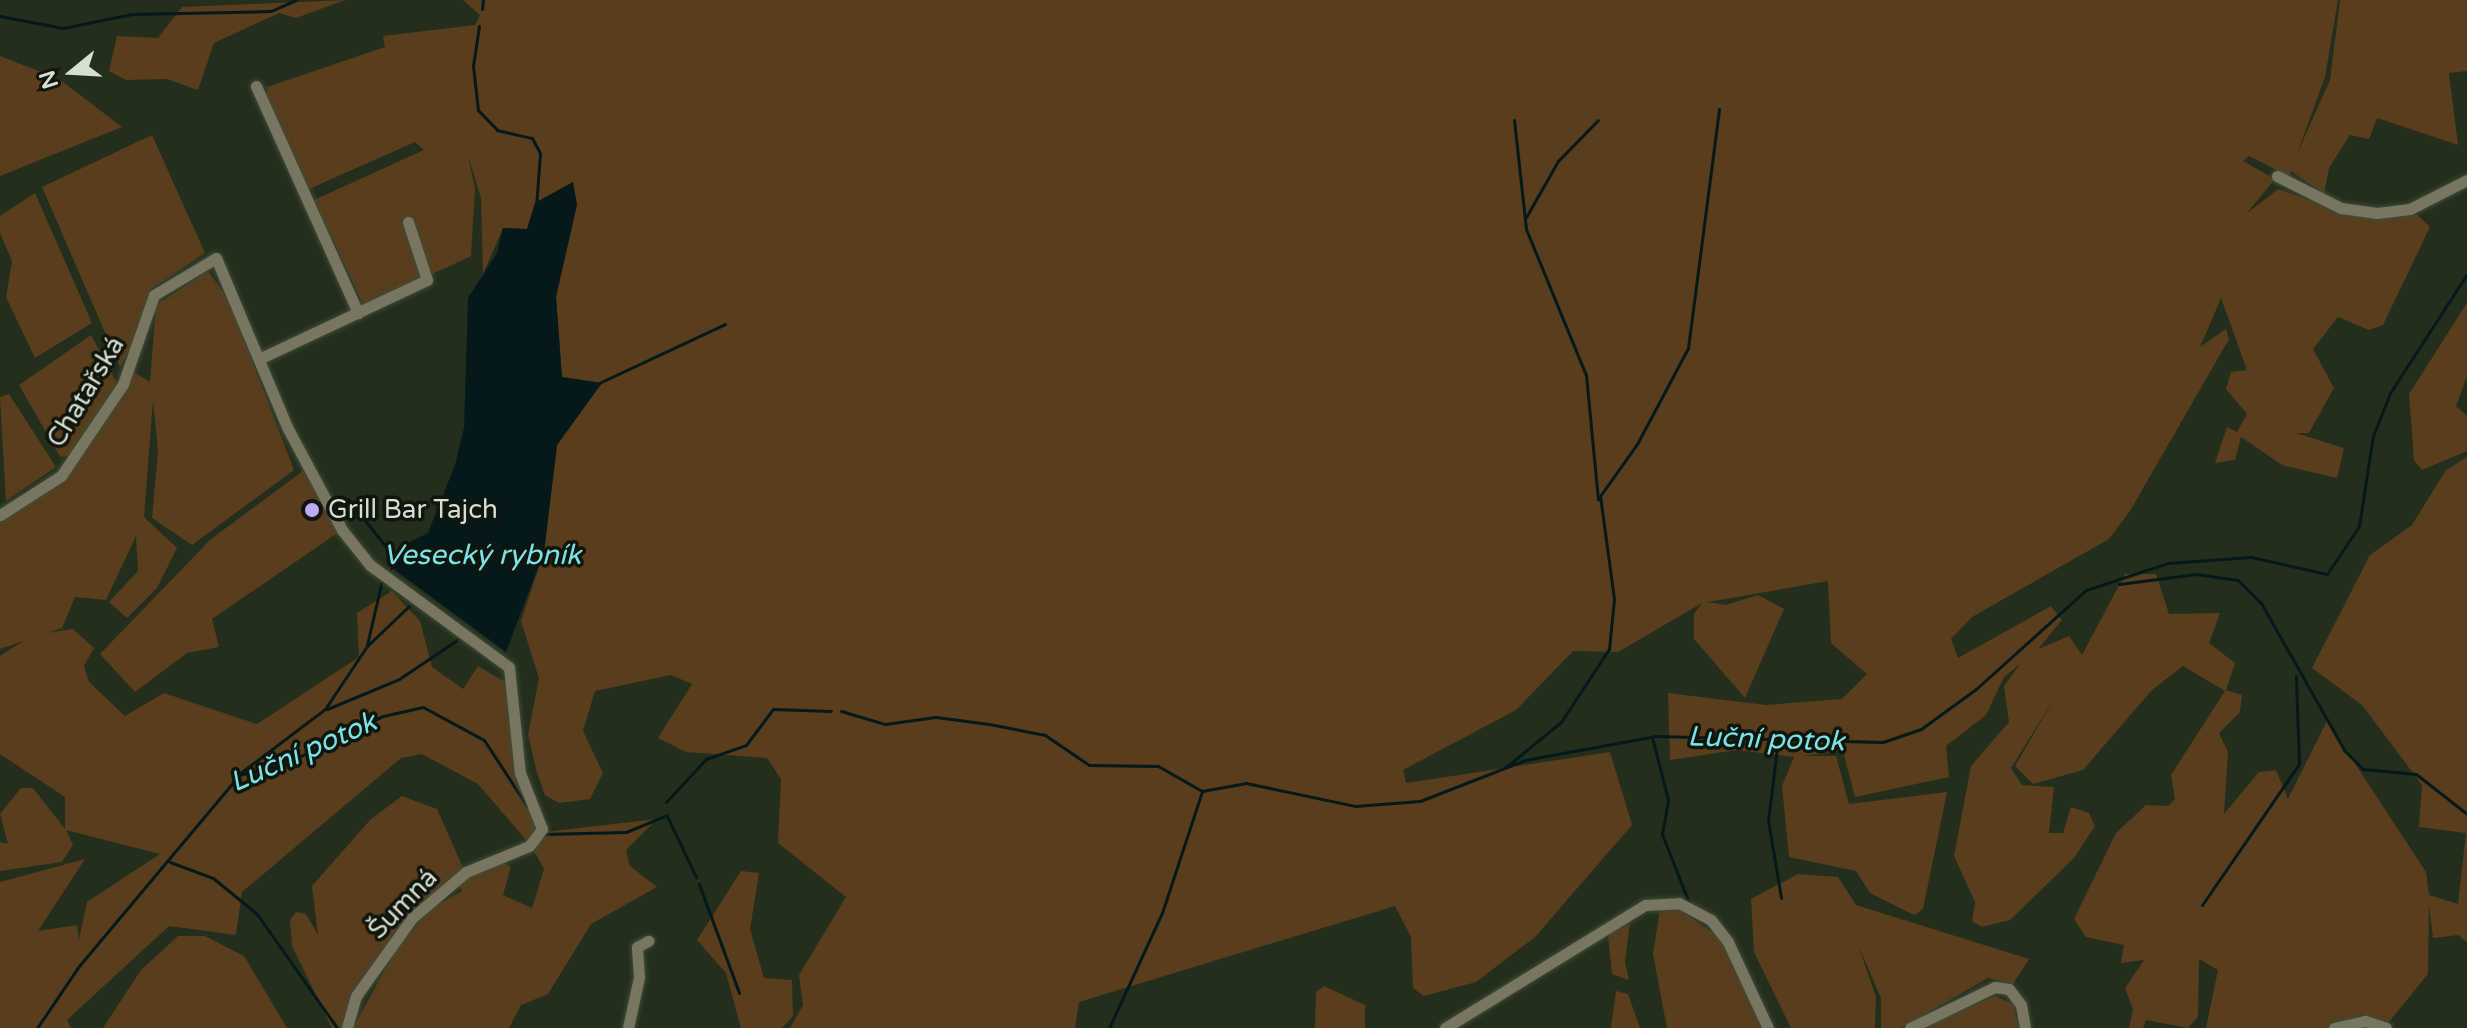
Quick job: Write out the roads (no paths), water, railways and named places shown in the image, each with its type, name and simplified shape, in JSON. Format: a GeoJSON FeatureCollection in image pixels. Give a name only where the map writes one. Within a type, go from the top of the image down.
{"type":"FeatureCollection","features":[{"type":"Feature","properties":{"kind":"street"},"geometry":{"type":"LineString","coordinates":[[256,86],[358,313]]}},
{"type":"Feature","properties":{"kind":"street"},"geometry":{"type":"LineString","coordinates":[[2277,176],[2341,208],[2377,213],[2410,209],[2467,180]]}},
{"type":"Feature","properties":{"kind":"street"},"geometry":{"type":"LineString","coordinates":[[263,357],[427,280],[408,222]]}},
{"type":"Feature","properties":{"kind":"street","name":"Chatařská"},"geometry":{"type":"LineString","coordinates":[[0,515],[61,476],[123,384],[154,295],[216,258],[263,357],[304,463],[342,530],[385,576],[509,667]]}},
{"type":"Feature","properties":{"kind":"street","name":"Šumná"},"geometry":{"type":"LineString","coordinates":[[347,1028],[356,996],[412,918],[466,872],[529,846],[542,829],[520,773],[509,667]]}},
{"type":"Feature","properties":{"kind":"street"},"geometry":{"type":"LineString","coordinates":[[1445,1028],[1645,905],[1679,903],[1711,920],[1728,942],[1768,1028]]}},
{"type":"Feature","properties":{"kind":"street"},"geometry":{"type":"LineString","coordinates":[[628,1028],[639,977],[637,947],[648,941]]}},
{"type":"Feature","properties":{"kind":"street"},"geometry":{"type":"LineString","coordinates":[[1910,1028],[1995,987],[2009,989],[2021,1005],[2025,1028]]}},
{"type":"Feature","properties":{"kind":"street"},"geometry":{"type":"LineString","coordinates":[[2334,1028],[2365,1021],[2386,1028]]}},
{"type":"Feature","properties":{"kind":"water","name":"Vesecký rybník"},"geometry":{"type":"Polygon","coordinates":[[[573,182],[577,205],[556,297],[562,377],[602,383],[557,445],[544,552],[506,652],[388,565],[399,547],[428,533],[455,465],[464,428],[468,298],[497,253],[503,228],[527,229],[535,203],[573,182]]]}},
{"type":"Feature","properties":{"kind":"waterway"},"geometry":{"type":"LineString","coordinates":[[0,16],[63,28],[132,14],[271,11],[296,0]]}},
{"type":"Feature","properties":{"kind":"waterway"},"geometry":{"type":"LineString","coordinates":[[482,9],[483,0]]}},
{"type":"Feature","properties":{"kind":"waterway"},"geometry":{"type":"LineString","coordinates":[[479,26],[473,66],[478,110],[497,130],[532,138],[540,153],[536,207]]}},
{"type":"Feature","properties":{"kind":"waterway"},"geometry":{"type":"LineString","coordinates":[[1506,767],[1561,722],[1609,649],[1614,599],[1600,496],[1637,444],[1688,348],[1719,109]]}},
{"type":"Feature","properties":{"kind":"waterway"},"geometry":{"type":"LineString","coordinates":[[1514,120],[1526,229],[1586,375],[1598,499]]}},
{"type":"Feature","properties":{"kind":"waterway"},"geometry":{"type":"LineString","coordinates":[[1525,219],[1558,161],[1598,120]]}},
{"type":"Feature","properties":{"kind":"waterway","name":"Luční potok"},"geometry":{"type":"LineString","coordinates":[[841,711],[885,724],[936,717],[989,724],[1045,735],[1089,765],[1158,766],[1202,791],[1246,783],[1355,806],[1420,801],[1525,760],[1656,736],[1883,742],[1921,729],[1976,689],[2086,590],[2168,563],[2251,557],[2327,574],[2359,526],[2373,436],[2390,393],[2467,274]]}},
{"type":"Feature","properties":{"kind":"waterway"},"geometry":{"type":"LineString","coordinates":[[599,383],[725,324]]}},
{"type":"Feature","properties":{"kind":"waterway"},"geometry":{"type":"LineString","coordinates":[[348,499],[395,558]]}},
{"type":"Feature","properties":{"kind":"waterway"},"geometry":{"type":"LineString","coordinates":[[2119,584],[2196,574],[2238,580],[2261,603],[2344,750],[2363,769],[2416,774],[2467,814]]}},
{"type":"Feature","properties":{"kind":"waterway"},"geometry":{"type":"LineString","coordinates":[[367,645],[382,580]]}},
{"type":"Feature","properties":{"kind":"waterway"},"geometry":{"type":"LineString","coordinates":[[239,774],[325,709],[367,646],[409,606]]}},
{"type":"Feature","properties":{"kind":"waterway"},"geometry":{"type":"LineString","coordinates":[[327,709],[399,679],[457,640]]}},
{"type":"Feature","properties":{"kind":"waterway"},"geometry":{"type":"LineString","coordinates":[[2202,905],[2299,764],[2296,676]]}},
{"type":"Feature","properties":{"kind":"waterway","name":"Luční potok"},"geometry":{"type":"LineString","coordinates":[[37,1028],[79,966],[239,775],[284,764],[383,716],[423,707],[484,740],[527,806]]}},
{"type":"Feature","properties":{"kind":"waterway","name":"Luční potok"},"geometry":{"type":"LineString","coordinates":[[666,802],[706,759],[746,745],[773,709],[831,711]]}},
{"type":"Feature","properties":{"kind":"waterway"},"geometry":{"type":"LineString","coordinates":[[1652,737],[1668,800],[1662,834],[1689,903]]}},
{"type":"Feature","properties":{"kind":"waterway"},"geometry":{"type":"LineString","coordinates":[[1778,740],[1768,820],[1781,898]]}},
{"type":"Feature","properties":{"kind":"waterway"},"geometry":{"type":"LineString","coordinates":[[1109,1028],[1162,913],[1202,791]]}},
{"type":"Feature","properties":{"kind":"waterway","name":"Luční potok"},"geometry":{"type":"LineString","coordinates":[[543,834],[626,832],[667,815]]}},
{"type":"Feature","properties":{"kind":"waterway"},"geometry":{"type":"LineString","coordinates":[[667,816],[696,877]]}},
{"type":"Feature","properties":{"kind":"waterway"},"geometry":{"type":"LineString","coordinates":[[170,862],[213,878],[257,914],[337,1028]]}},
{"type":"Feature","properties":{"kind":"waterway"},"geometry":{"type":"LineString","coordinates":[[699,884],[739,993]]}},
{"type":"Feature","properties":{"kind":"place","name":"Grill Bar Tajch"},"geometry":{"type":"Point","coordinates":[312,510]}}]}
